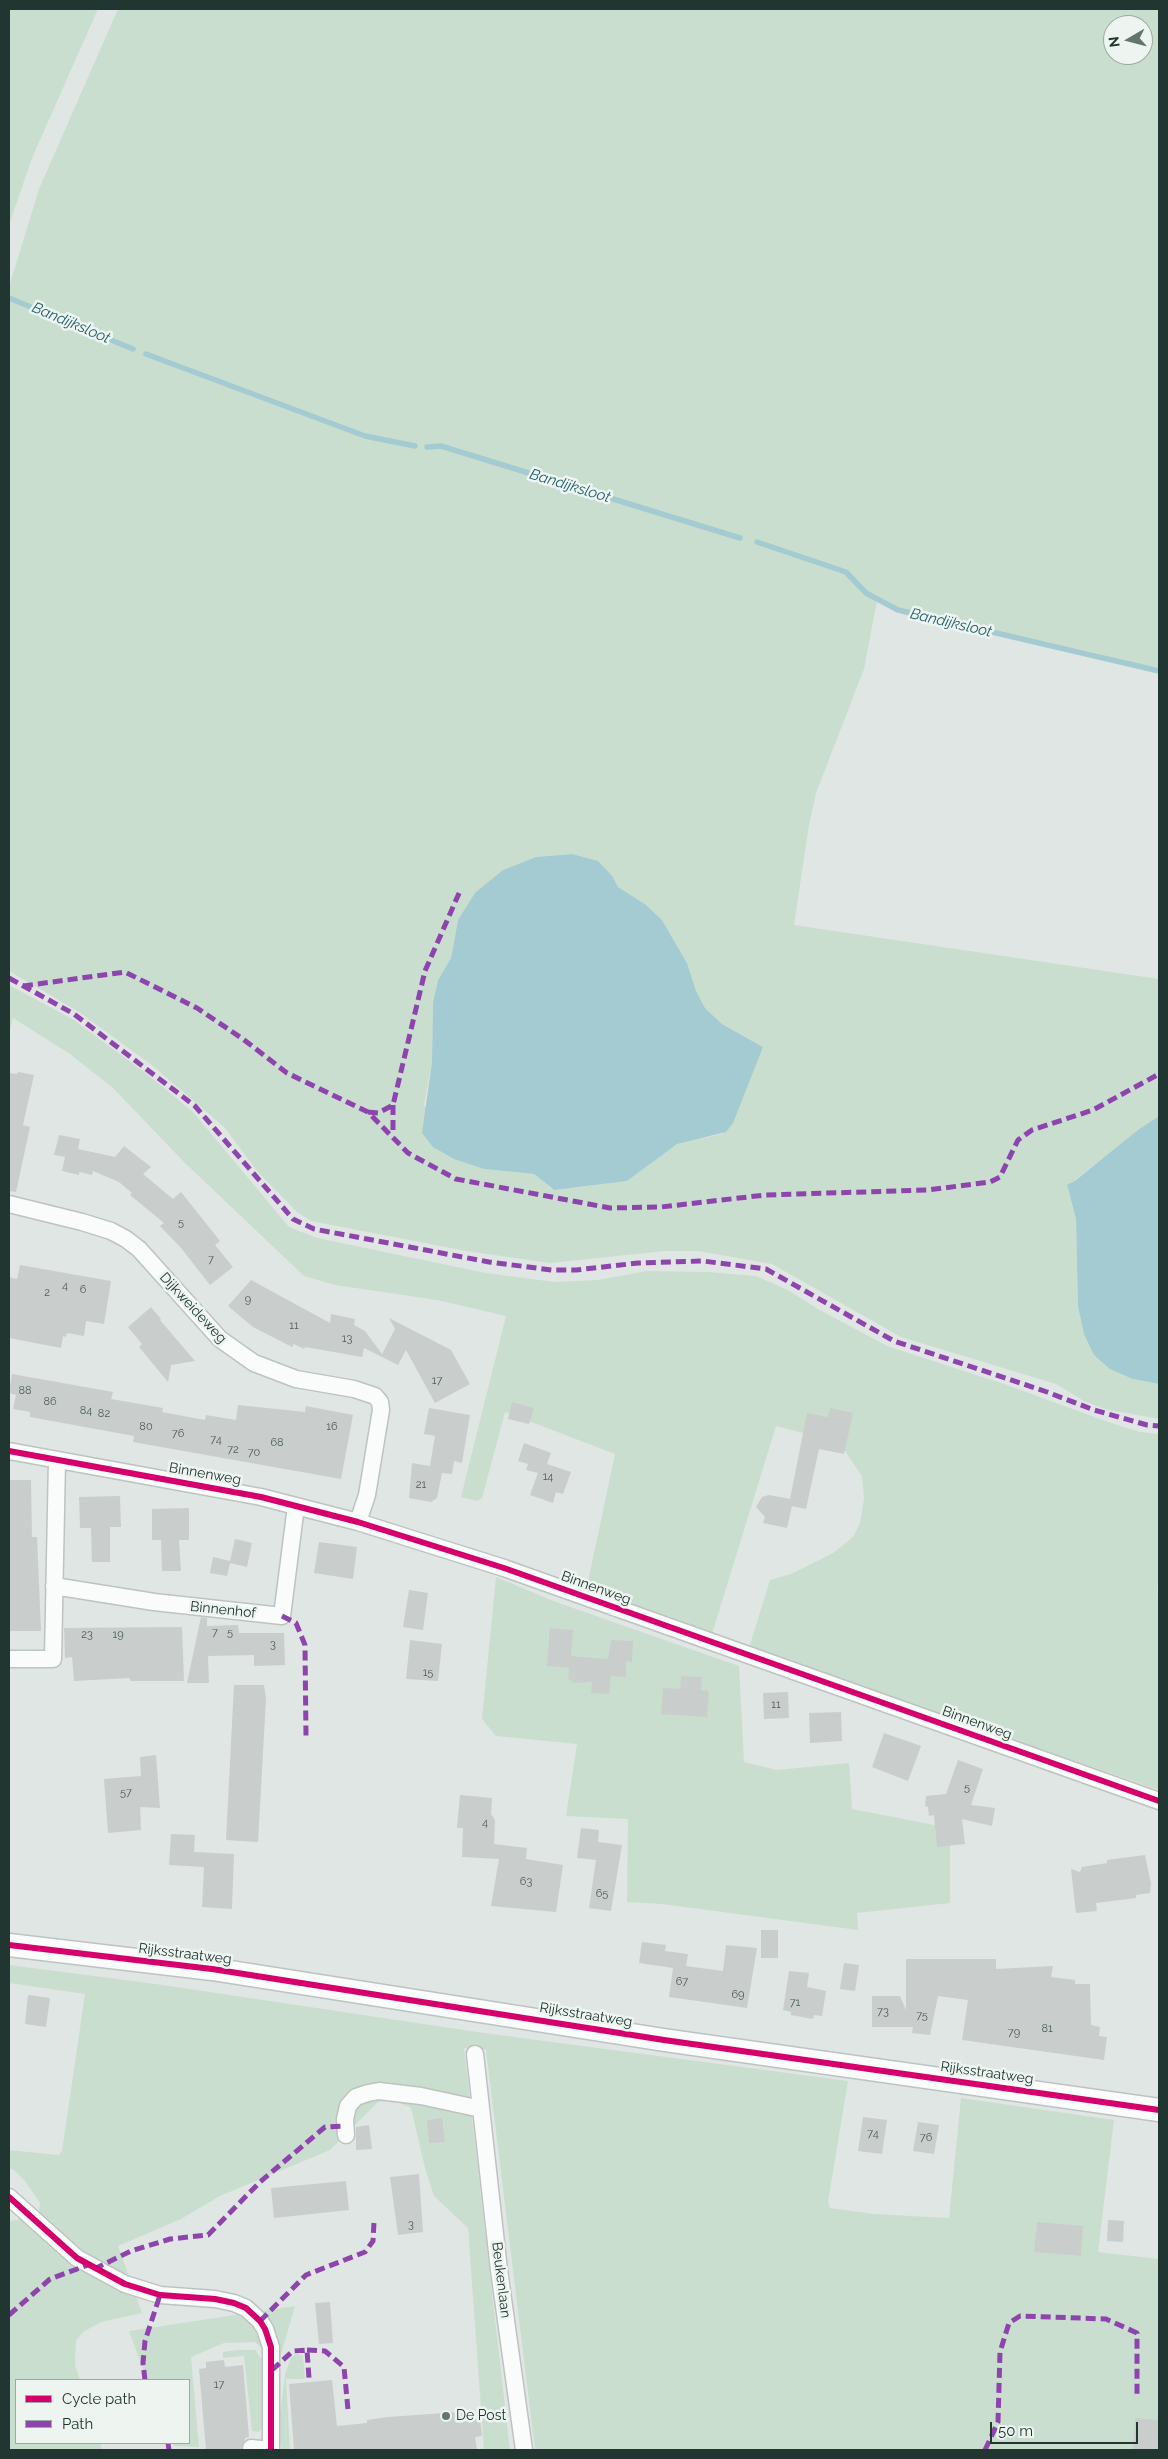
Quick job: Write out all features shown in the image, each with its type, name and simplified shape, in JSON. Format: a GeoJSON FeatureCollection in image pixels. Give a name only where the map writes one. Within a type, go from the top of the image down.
{"type":"FeatureCollection","features":[{"type":"Feature","properties":{"kind":"main road","name":"Rijksstraatweg"},"geometry":{"type":"LineString","coordinates":[[9,1945],[212,1969],[664,2040],[1159,2110]]}},
{"type":"Feature","properties":{"kind":"street","name":"Dijkweideweg"},"geometry":{"type":"LineString","coordinates":[[9,1204],[82,1222],[111,1231],[126,1239],[139,1249],[220,1339],[254,1363],[296,1379],[354,1389],[375,1396],[380,1402],[381,1410],[367,1495],[358,1522]]}},
{"type":"Feature","properties":{"kind":"street","name":"Binnenweg"},"geometry":{"type":"LineString","coordinates":[[9,1451],[261,1497],[358,1522],[504,1568],[1159,1801]]}},
{"type":"Feature","properties":{"kind":"street"},"geometry":{"type":"LineString","coordinates":[[9,1659],[52,1658],[57,1460]]}},
{"type":"Feature","properties":{"kind":"street","name":"Binnenhof"},"geometry":{"type":"LineString","coordinates":[[54,1586],[154,1602],[282,1616],[296,1506]]}},
{"type":"Feature","properties":{"kind":"street","name":"Beukenlaan"},"geometry":{"type":"LineString","coordinates":[[475,2054],[499,2270],[524,2450]]}},
{"type":"Feature","properties":{"kind":"street"},"geometry":{"type":"LineString","coordinates":[[346,2135],[345,2120],[348,2106],[356,2097],[368,2093],[379,2091],[421,2096],[481,2109]]}},
{"type":"Feature","properties":{"kind":"street"},"geometry":{"type":"LineString","coordinates":[[9,2197],[77,2258],[125,2284],[160,2295],[215,2299],[234,2303],[246,2308],[260,2321],[271,2347],[270,2450],[251,2448]]}},
{"type":"Feature","properties":{"kind":"green space"},"geometry":{"type":"Polygon","coordinates":[[[9,9],[98,9],[32,158],[9,225],[9,9]]]}},
{"type":"Feature","properties":{"kind":"green space"},"geometry":{"type":"Polygon","coordinates":[[[118,9],[1159,9],[1159,670],[1092,652],[898,608],[877,601],[864,669],[816,793],[809,825],[794,925],[1159,979],[1159,1116],[1067,1186],[1076,1219],[1078,1307],[1084,1334],[1133,1379],[1159,1384],[1159,1419],[1105,1409],[1084,1401],[1056,1384],[901,1337],[772,1264],[698,1251],[665,1251],[550,1263],[466,1251],[311,1221],[297,1212],[258,1172],[224,1127],[153,1066],[79,1012],[9,971],[9,287],[39,189],[118,9]],[[572,854],[536,857],[503,870],[458,920],[451,958],[438,980],[433,1002],[432,1062],[424,1105],[484,1169],[534,1174],[553,1190],[627,1181],[677,1143],[722,1134],[763,1047],[722,1024],[705,1008],[696,991],[687,963],[662,920],[645,904],[618,887],[613,877],[572,854]]]}},
{"type":"Feature","properties":{"kind":"green space"},"geometry":{"type":"Polygon","coordinates":[[[9,985],[74,1020],[147,1074],[193,1112],[289,1227],[317,1238],[486,1273],[555,1282],[598,1280],[647,1271],[708,1272],[756,1276],[788,1290],[818,1309],[887,1346],[1007,1385],[1108,1422],[1140,1432],[1159,1434],[1159,1570],[1156,1600],[1159,1583],[1159,1790],[749,1648],[770,1580],[791,1574],[833,1553],[853,1537],[860,1523],[864,1499],[862,1476],[845,1451],[826,1439],[776,1426],[712,1634],[586,1591],[615,1454],[505,1412],[482,1498],[477,1501],[461,1497],[506,1316],[437,1300],[335,1285],[304,1276],[185,1163],[113,1088],[70,1054],[13,1018],[9,1035],[9,985]]]}},
{"type":"Feature","properties":{"kind":"green space"},"geometry":{"type":"Polygon","coordinates":[[[496,1577],[556,1602],[739,1666],[744,1762],[777,1770],[849,1763],[852,1809],[950,1828],[950,1903],[857,1913],[858,1930],[662,1904],[627,1902],[628,1819],[566,1816],[577,1744],[496,1736],[482,1719],[496,1577]]]}},
{"type":"Feature","properties":{"kind":"green space"},"geometry":{"type":"Polygon","coordinates":[[[9,1965],[156,1984],[484,2033],[848,2081],[828,2202],[830,2208],[874,2214],[949,2218],[961,2098],[1114,2120],[1098,2252],[1159,2259],[1159,2450],[535,2450],[486,2050],[464,2048],[510,2450],[484,2450],[468,2228],[434,2196],[425,2168],[411,2108],[393,2100],[378,2102],[330,2150],[220,2196],[181,2219],[118,2246],[142,2313],[101,2322],[83,2332],[76,2341],[75,2365],[80,2379],[15,2379],[15,2444],[100,2444],[102,2450],[9,2450],[9,2221],[38,2215],[40,2203],[25,2181],[13,2169],[9,2169],[9,2150],[59,2155],[62,2151],[85,1994],[9,1983],[9,1965]]]}},
{"type":"Feature","properties":{"kind":"green space"},"geometry":{"type":"Polygon","coordinates":[[[295,2306],[280,2358],[275,2358],[255,2342],[224,2343],[191,2357],[199,2447],[174,2446],[173,2444],[190,2444],[190,2379],[147,2379],[129,2331],[295,2306]]]}},
{"type":"Feature","properties":{"kind":"green space"},"geometry":{"type":"Polygon","coordinates":[[[255,2350],[266,2365],[265,2424],[259,2432],[252,2431],[244,2356],[223,2358],[223,2352],[255,2350]]]}},
{"type":"Feature","properties":{"kind":"green space"},"geometry":{"type":"Polygon","coordinates":[[[297,2354],[303,2356],[305,2379],[286,2379],[290,2450],[282,2450],[278,2429],[285,2375],[291,2357],[297,2354]]]}},
{"type":"Feature","properties":{"kind":"water"},"geometry":{"type":"Polygon","coordinates":[[[572,854],[598,861],[613,877],[618,887],[645,904],[662,920],[687,963],[696,991],[705,1008],[722,1024],[763,1047],[733,1123],[726,1132],[677,1144],[627,1181],[554,1190],[534,1174],[484,1169],[454,1159],[433,1147],[422,1133],[432,1062],[433,1002],[438,980],[451,958],[458,920],[475,893],[503,870],[536,857],[572,854]]]}},
{"type":"Feature","properties":{"kind":"water"},"geometry":{"type":"Polygon","coordinates":[[[1159,1116],[1159,1384],[1133,1379],[1110,1369],[1094,1355],[1084,1334],[1078,1307],[1076,1219],[1067,1185],[1159,1116]]]}},
{"type":"Feature","properties":{"kind":"building"},"geometry":{"type":"Polygon","coordinates":[[[18,1072],[34,1075],[23,1125],[30,1127],[16,1192],[9,1191],[9,1073],[17,1074],[18,1072]]]}},
{"type":"Feature","properties":{"kind":"building"},"geometry":{"type":"Polygon","coordinates":[[[59,1135],[80,1139],[78,1149],[115,1157],[124,1146],[151,1167],[143,1174],[173,1199],[181,1192],[220,1241],[215,1245],[233,1267],[210,1285],[181,1248],[160,1226],[164,1223],[130,1195],[132,1193],[119,1182],[93,1171],[92,1175],[79,1172],[79,1175],[62,1171],[65,1157],[54,1155],[59,1135]]]}},
{"type":"Feature","properties":{"kind":"building"},"geometry":{"type":"Polygon","coordinates":[[[20,1265],[111,1281],[104,1324],[86,1321],[84,1336],[67,1333],[66,1337],[63,1336],[61,1348],[9,1338],[9,1277],[17,1279],[20,1265]]]}},
{"type":"Feature","properties":{"kind":"building"},"geometry":{"type":"Polygon","coordinates":[[[251,1280],[330,1323],[331,1314],[355,1319],[354,1325],[365,1331],[382,1354],[395,1329],[389,1318],[451,1350],[470,1384],[435,1403],[406,1350],[398,1365],[364,1348],[362,1357],[305,1347],[304,1349],[294,1344],[292,1347],[253,1327],[228,1306],[251,1280]]]}},
{"type":"Feature","properties":{"kind":"building"},"geometry":{"type":"Polygon","coordinates":[[[151,1307],[195,1361],[171,1365],[168,1382],[139,1347],[142,1344],[128,1327],[151,1307]]]}},
{"type":"Feature","properties":{"kind":"building"},"geometry":{"type":"Polygon","coordinates":[[[12,1374],[113,1392],[111,1399],[163,1408],[162,1412],[205,1420],[206,1415],[236,1420],[238,1405],[305,1412],[306,1406],[353,1415],[341,1479],[133,1442],[134,1436],[30,1417],[30,1412],[13,1409],[16,1395],[9,1393],[12,1374]]]}},
{"type":"Feature","properties":{"kind":"building"},"geometry":{"type":"Polygon","coordinates":[[[512,1402],[534,1408],[529,1424],[508,1419],[512,1402]]]}},
{"type":"Feature","properties":{"kind":"building"},"geometry":{"type":"Polygon","coordinates":[[[429,1408],[470,1415],[462,1463],[454,1461],[452,1474],[442,1473],[437,1498],[431,1502],[409,1498],[412,1463],[430,1466],[435,1436],[424,1434],[429,1408]]]}},
{"type":"Feature","properties":{"kind":"building"},"geometry":{"type":"Polygon","coordinates":[[[830,1408],[853,1413],[844,1454],[819,1449],[806,1509],[792,1506],[787,1528],[763,1523],[765,1517],[756,1507],[762,1497],[769,1495],[790,1499],[807,1413],[828,1417],[830,1408]]]}},
{"type":"Feature","properties":{"kind":"building"},"geometry":{"type":"Polygon","coordinates":[[[524,1443],[551,1453],[547,1464],[571,1472],[563,1494],[556,1492],[553,1503],[530,1495],[538,1473],[526,1470],[528,1464],[518,1461],[524,1443]]]}},
{"type":"Feature","properties":{"kind":"building"},"geometry":{"type":"Polygon","coordinates":[[[9,1480],[31,1480],[32,1537],[37,1537],[41,1631],[10,1631],[9,1480]]]}},
{"type":"Feature","properties":{"kind":"building"},"geometry":{"type":"Polygon","coordinates":[[[120,1496],[121,1527],[110,1527],[110,1562],[92,1562],[91,1528],[80,1528],[79,1497],[120,1496]]]}},
{"type":"Feature","properties":{"kind":"building"},"geometry":{"type":"Polygon","coordinates":[[[189,1508],[189,1540],[179,1540],[181,1571],[162,1571],[161,1540],[152,1540],[152,1509],[189,1508]]]}},
{"type":"Feature","properties":{"kind":"building"},"geometry":{"type":"Polygon","coordinates":[[[235,1539],[252,1543],[247,1567],[230,1563],[227,1576],[210,1573],[213,1557],[230,1561],[235,1539]]]}},
{"type":"Feature","properties":{"kind":"building"},"geometry":{"type":"Polygon","coordinates":[[[319,1542],[357,1547],[353,1579],[314,1573],[319,1542]]]}},
{"type":"Feature","properties":{"kind":"building"},"geometry":{"type":"Polygon","coordinates":[[[409,1590],[428,1593],[423,1630],[403,1627],[409,1590]]]}},
{"type":"Feature","properties":{"kind":"building"},"geometry":{"type":"Polygon","coordinates":[[[201,1617],[207,1618],[207,1626],[238,1625],[239,1633],[284,1633],[285,1665],[254,1666],[254,1655],[208,1656],[209,1683],[187,1683],[201,1617]]]}},
{"type":"Feature","properties":{"kind":"building"},"geometry":{"type":"Polygon","coordinates":[[[182,1627],[184,1681],[130,1681],[130,1678],[74,1681],[72,1657],[65,1658],[64,1628],[182,1627]]]}},
{"type":"Feature","properties":{"kind":"building"},"geometry":{"type":"Polygon","coordinates":[[[550,1628],[573,1630],[571,1656],[608,1659],[611,1640],[633,1641],[632,1662],[626,1661],[626,1677],[611,1676],[609,1694],[591,1693],[592,1682],[575,1683],[568,1679],[569,1668],[547,1666],[550,1628]]]}},
{"type":"Feature","properties":{"kind":"building"},"geometry":{"type":"Polygon","coordinates":[[[410,1640],[442,1644],[438,1681],[406,1679],[410,1640]]]}},
{"type":"Feature","properties":{"kind":"building"},"geometry":{"type":"Polygon","coordinates":[[[681,1676],[702,1677],[701,1690],[709,1691],[707,1717],[661,1714],[663,1688],[680,1689],[681,1676]]]}},
{"type":"Feature","properties":{"kind":"building"},"geometry":{"type":"Polygon","coordinates":[[[234,1685],[264,1685],[266,1699],[258,1842],[226,1840],[234,1685]]]}},
{"type":"Feature","properties":{"kind":"building"},"geometry":{"type":"Polygon","coordinates":[[[788,1692],[789,1718],[764,1719],[763,1693],[788,1692]]]}},
{"type":"Feature","properties":{"kind":"building"},"geometry":{"type":"Polygon","coordinates":[[[841,1712],[842,1741],[810,1743],[809,1713],[841,1712]]]}},
{"type":"Feature","properties":{"kind":"building"},"geometry":{"type":"Polygon","coordinates":[[[884,1733],[921,1746],[908,1781],[872,1767],[884,1733]]]}},
{"type":"Feature","properties":{"kind":"building"},"geometry":{"type":"Polygon","coordinates":[[[156,1755],[160,1808],[140,1807],[141,1830],[108,1833],[104,1779],[141,1776],[140,1757],[156,1755]]]}},
{"type":"Feature","properties":{"kind":"building"},"geometry":{"type":"Polygon","coordinates":[[[958,1760],[983,1769],[971,1805],[995,1808],[992,1826],[962,1819],[965,1844],[937,1847],[934,1815],[929,1816],[928,1807],[925,1806],[926,1796],[946,1794],[958,1760]]]}},
{"type":"Feature","properties":{"kind":"building"},"geometry":{"type":"Polygon","coordinates":[[[460,1795],[492,1798],[491,1814],[495,1820],[494,1844],[527,1848],[526,1859],[563,1865],[556,1912],[491,1906],[499,1859],[462,1857],[463,1828],[457,1828],[460,1795]]]}},
{"type":"Feature","properties":{"kind":"building"},"geometry":{"type":"Polygon","coordinates":[[[581,1828],[599,1830],[598,1842],[622,1845],[611,1911],[589,1908],[596,1860],[577,1858],[581,1828]]]}},
{"type":"Feature","properties":{"kind":"building"},"geometry":{"type":"Polygon","coordinates":[[[171,1834],[195,1835],[194,1852],[234,1854],[232,1909],[202,1907],[204,1867],[169,1865],[171,1834]]]}},
{"type":"Feature","properties":{"kind":"building"},"geometry":{"type":"Polygon","coordinates":[[[1145,1855],[1151,1884],[1150,1893],[1136,1895],[1136,1898],[1096,1903],[1097,1911],[1076,1913],[1071,1869],[1080,1872],[1082,1867],[1107,1863],[1107,1860],[1145,1855]]]}},
{"type":"Feature","properties":{"kind":"building"},"geometry":{"type":"Polygon","coordinates":[[[761,1930],[778,1930],[778,1958],[761,1958],[761,1930]]]}},
{"type":"Feature","properties":{"kind":"building"},"geometry":{"type":"Polygon","coordinates":[[[642,1942],[666,1945],[665,1951],[688,1954],[686,1966],[723,1971],[726,1945],[757,1948],[747,2008],[669,1997],[673,1968],[639,1963],[642,1942]]]}},
{"type":"Feature","properties":{"kind":"building"},"geometry":{"type":"Polygon","coordinates":[[[906,1959],[996,1959],[996,1969],[1053,1966],[1051,1977],[1075,1980],[1075,1984],[1090,1984],[1091,2025],[1100,2027],[1099,2036],[1107,2037],[1104,2060],[962,2040],[968,2000],[938,1996],[930,2035],[912,2033],[913,2027],[872,2027],[872,1996],[900,1996],[906,2010],[906,1959]]]}},
{"type":"Feature","properties":{"kind":"building"},"geometry":{"type":"Polygon","coordinates":[[[844,1963],[859,1965],[855,1991],[840,1989],[844,1963]]]}},
{"type":"Feature","properties":{"kind":"building"},"geometry":{"type":"Polygon","coordinates":[[[789,1971],[809,1973],[807,1987],[826,1991],[822,2016],[814,2015],[813,2019],[791,2015],[791,2012],[783,2010],[789,1971]]]}},
{"type":"Feature","properties":{"kind":"building"},"geometry":{"type":"Polygon","coordinates":[[[28,1995],[50,1998],[46,2027],[25,2024],[28,1995]]]}},
{"type":"Feature","properties":{"kind":"building"},"geometry":{"type":"Polygon","coordinates":[[[863,2117],[887,2120],[882,2154],[858,2151],[863,2117]]]}},
{"type":"Feature","properties":{"kind":"building"},"geometry":{"type":"Polygon","coordinates":[[[442,2118],[445,2142],[429,2143],[427,2120],[442,2118]]]}},
{"type":"Feature","properties":{"kind":"building"},"geometry":{"type":"Polygon","coordinates":[[[918,2122],[939,2125],[934,2154],[913,2151],[918,2122]]]}},
{"type":"Feature","properties":{"kind":"building"},"geometry":{"type":"Polygon","coordinates":[[[369,2125],[372,2149],[356,2150],[356,2127],[369,2125]]]}},
{"type":"Feature","properties":{"kind":"building"},"geometry":{"type":"Polygon","coordinates":[[[419,2174],[423,2232],[398,2235],[390,2177],[419,2174]]]}},
{"type":"Feature","properties":{"kind":"building"},"geometry":{"type":"Polygon","coordinates":[[[346,2181],[349,2210],[274,2218],[271,2188],[346,2181]]]}},
{"type":"Feature","properties":{"kind":"building"},"geometry":{"type":"Polygon","coordinates":[[[1108,2220],[1124,2221],[1123,2242],[1107,2241],[1108,2220]]]}},
{"type":"Feature","properties":{"kind":"building"},"geometry":{"type":"Polygon","coordinates":[[[1037,2222],[1083,2226],[1081,2256],[1034,2252],[1037,2222]]]}},
{"type":"Feature","properties":{"kind":"building"},"geometry":{"type":"Polygon","coordinates":[[[330,2302],[333,2343],[319,2344],[315,2303],[330,2302]]]}},
{"type":"Feature","properties":{"kind":"building"},"geometry":{"type":"Polygon","coordinates":[[[224,2360],[225,2367],[243,2365],[249,2437],[245,2438],[242,2450],[206,2450],[199,2369],[206,2368],[206,2362],[224,2360]]]}},
{"type":"Feature","properties":{"kind":"building","name":"De Post"},"geometry":{"type":"Polygon","coordinates":[[[332,2380],[337,2426],[367,2423],[367,2420],[388,2417],[473,2411],[474,2419],[480,2418],[482,2436],[475,2437],[477,2450],[294,2450],[289,2384],[332,2380]]]}},
{"type":"Feature","properties":{"kind":"building"},"geometry":{"type":"Polygon","coordinates":[[[1135,2418],[1159,2420],[1159,2450],[1133,2450],[1135,2418]]]}},
{"type":"Feature","properties":{"kind":"waterway","name":"Bandijksloot"},"geometry":{"type":"LineString","coordinates":[[9,298],[133,349]]}},
{"type":"Feature","properties":{"kind":"waterway","name":"Bandijksloot"},"geometry":{"type":"LineString","coordinates":[[146,354],[365,436],[415,446]]}},
{"type":"Feature","properties":{"kind":"waterway","name":"Bandijksloot"},"geometry":{"type":"LineString","coordinates":[[427,447],[441,446],[740,538]]}},
{"type":"Feature","properties":{"kind":"waterway","name":"Bandijksloot"},"geometry":{"type":"LineString","coordinates":[[757,542],[846,572],[866,593],[898,610],[1159,671]]}},
{"type":"Feature","properties":{"kind":"marked path"},"geometry":{"type":"LineString","coordinates":[[368,1112],[378,1113],[393,1105],[425,971],[460,891]]}},
{"type":"Feature","properties":{"kind":"marked path"},"geometry":{"type":"LineString","coordinates":[[23,986],[125,972],[197,1008],[243,1039],[287,1073],[368,1112],[408,1153],[456,1179],[610,1208],[661,1207],[765,1195],[928,1190],[990,1182],[1000,1177],[1018,1140],[1032,1130],[1093,1110],[1159,1074]]}},
{"type":"Feature","properties":{"kind":"marked path"},"geometry":{"type":"LineString","coordinates":[[9,978],[74,1014],[195,1106],[293,1219],[314,1229],[489,1262],[552,1270],[576,1270],[638,1263],[703,1261],[766,1269],[894,1341],[1047,1392],[1094,1410],[1147,1425],[1159,1426]]}},
{"type":"Feature","properties":{"kind":"marked path"},"geometry":{"type":"LineString","coordinates":[[393,1105],[393,1135]]}},
{"type":"Feature","properties":{"kind":"marked path"},"geometry":{"type":"LineString","coordinates":[[282,1616],[296,1623],[305,1645],[306,1737]]}},
{"type":"Feature","properties":{"kind":"marked path"},"geometry":{"type":"LineString","coordinates":[[94,2269],[131,2251],[170,2239],[208,2235],[260,2182],[325,2127],[345,2126]]}},
{"type":"Feature","properties":{"kind":"marked path"},"geometry":{"type":"LineString","coordinates":[[260,2321],[306,2275],[365,2252],[373,2241],[374,2222]]}},
{"type":"Feature","properties":{"kind":"marked path"},"geometry":{"type":"LineString","coordinates":[[9,2315],[50,2279],[88,2265]]}},
{"type":"Feature","properties":{"kind":"marked path"},"geometry":{"type":"LineString","coordinates":[[145,2379],[143,2363],[145,2341],[160,2295]]}},
{"type":"Feature","properties":{"kind":"marked path"},"geometry":{"type":"LineString","coordinates":[[985,2450],[998,2422],[1000,2352],[1009,2323],[1020,2316],[1106,2319],[1137,2333],[1137,2394]]}},
{"type":"Feature","properties":{"kind":"marked path"},"geometry":{"type":"LineString","coordinates":[[307,2350],[325,2351],[344,2367],[348,2410]]}},
{"type":"Feature","properties":{"kind":"marked path"},"geometry":{"type":"LineString","coordinates":[[272,2370],[293,2351],[307,2350],[309,2378]]}},
{"type":"Feature","properties":{"kind":"marked path"},"geometry":{"type":"LineString","coordinates":[[168,2444],[169,2450]]}},
{"type":"Feature","properties":{"kind":"cycle path"},"geometry":{"type":"LineString","coordinates":[[9,1451],[261,1497],[358,1522],[504,1568],[1159,1801]]}},
{"type":"Feature","properties":{"kind":"cycle path"},"geometry":{"type":"LineString","coordinates":[[9,1945],[212,1969],[664,2040],[1159,2110]]}},
{"type":"Feature","properties":{"kind":"cycle path"},"geometry":{"type":"LineString","coordinates":[[9,2197],[77,2258],[125,2284],[160,2295],[215,2299],[234,2303],[246,2308],[260,2321],[271,2347],[271,2450]]}},
{"type":"Feature","properties":{"kind":"place","name":"De Post"},"geometry":{"type":"Point","coordinates":[446,2416]}}]}
